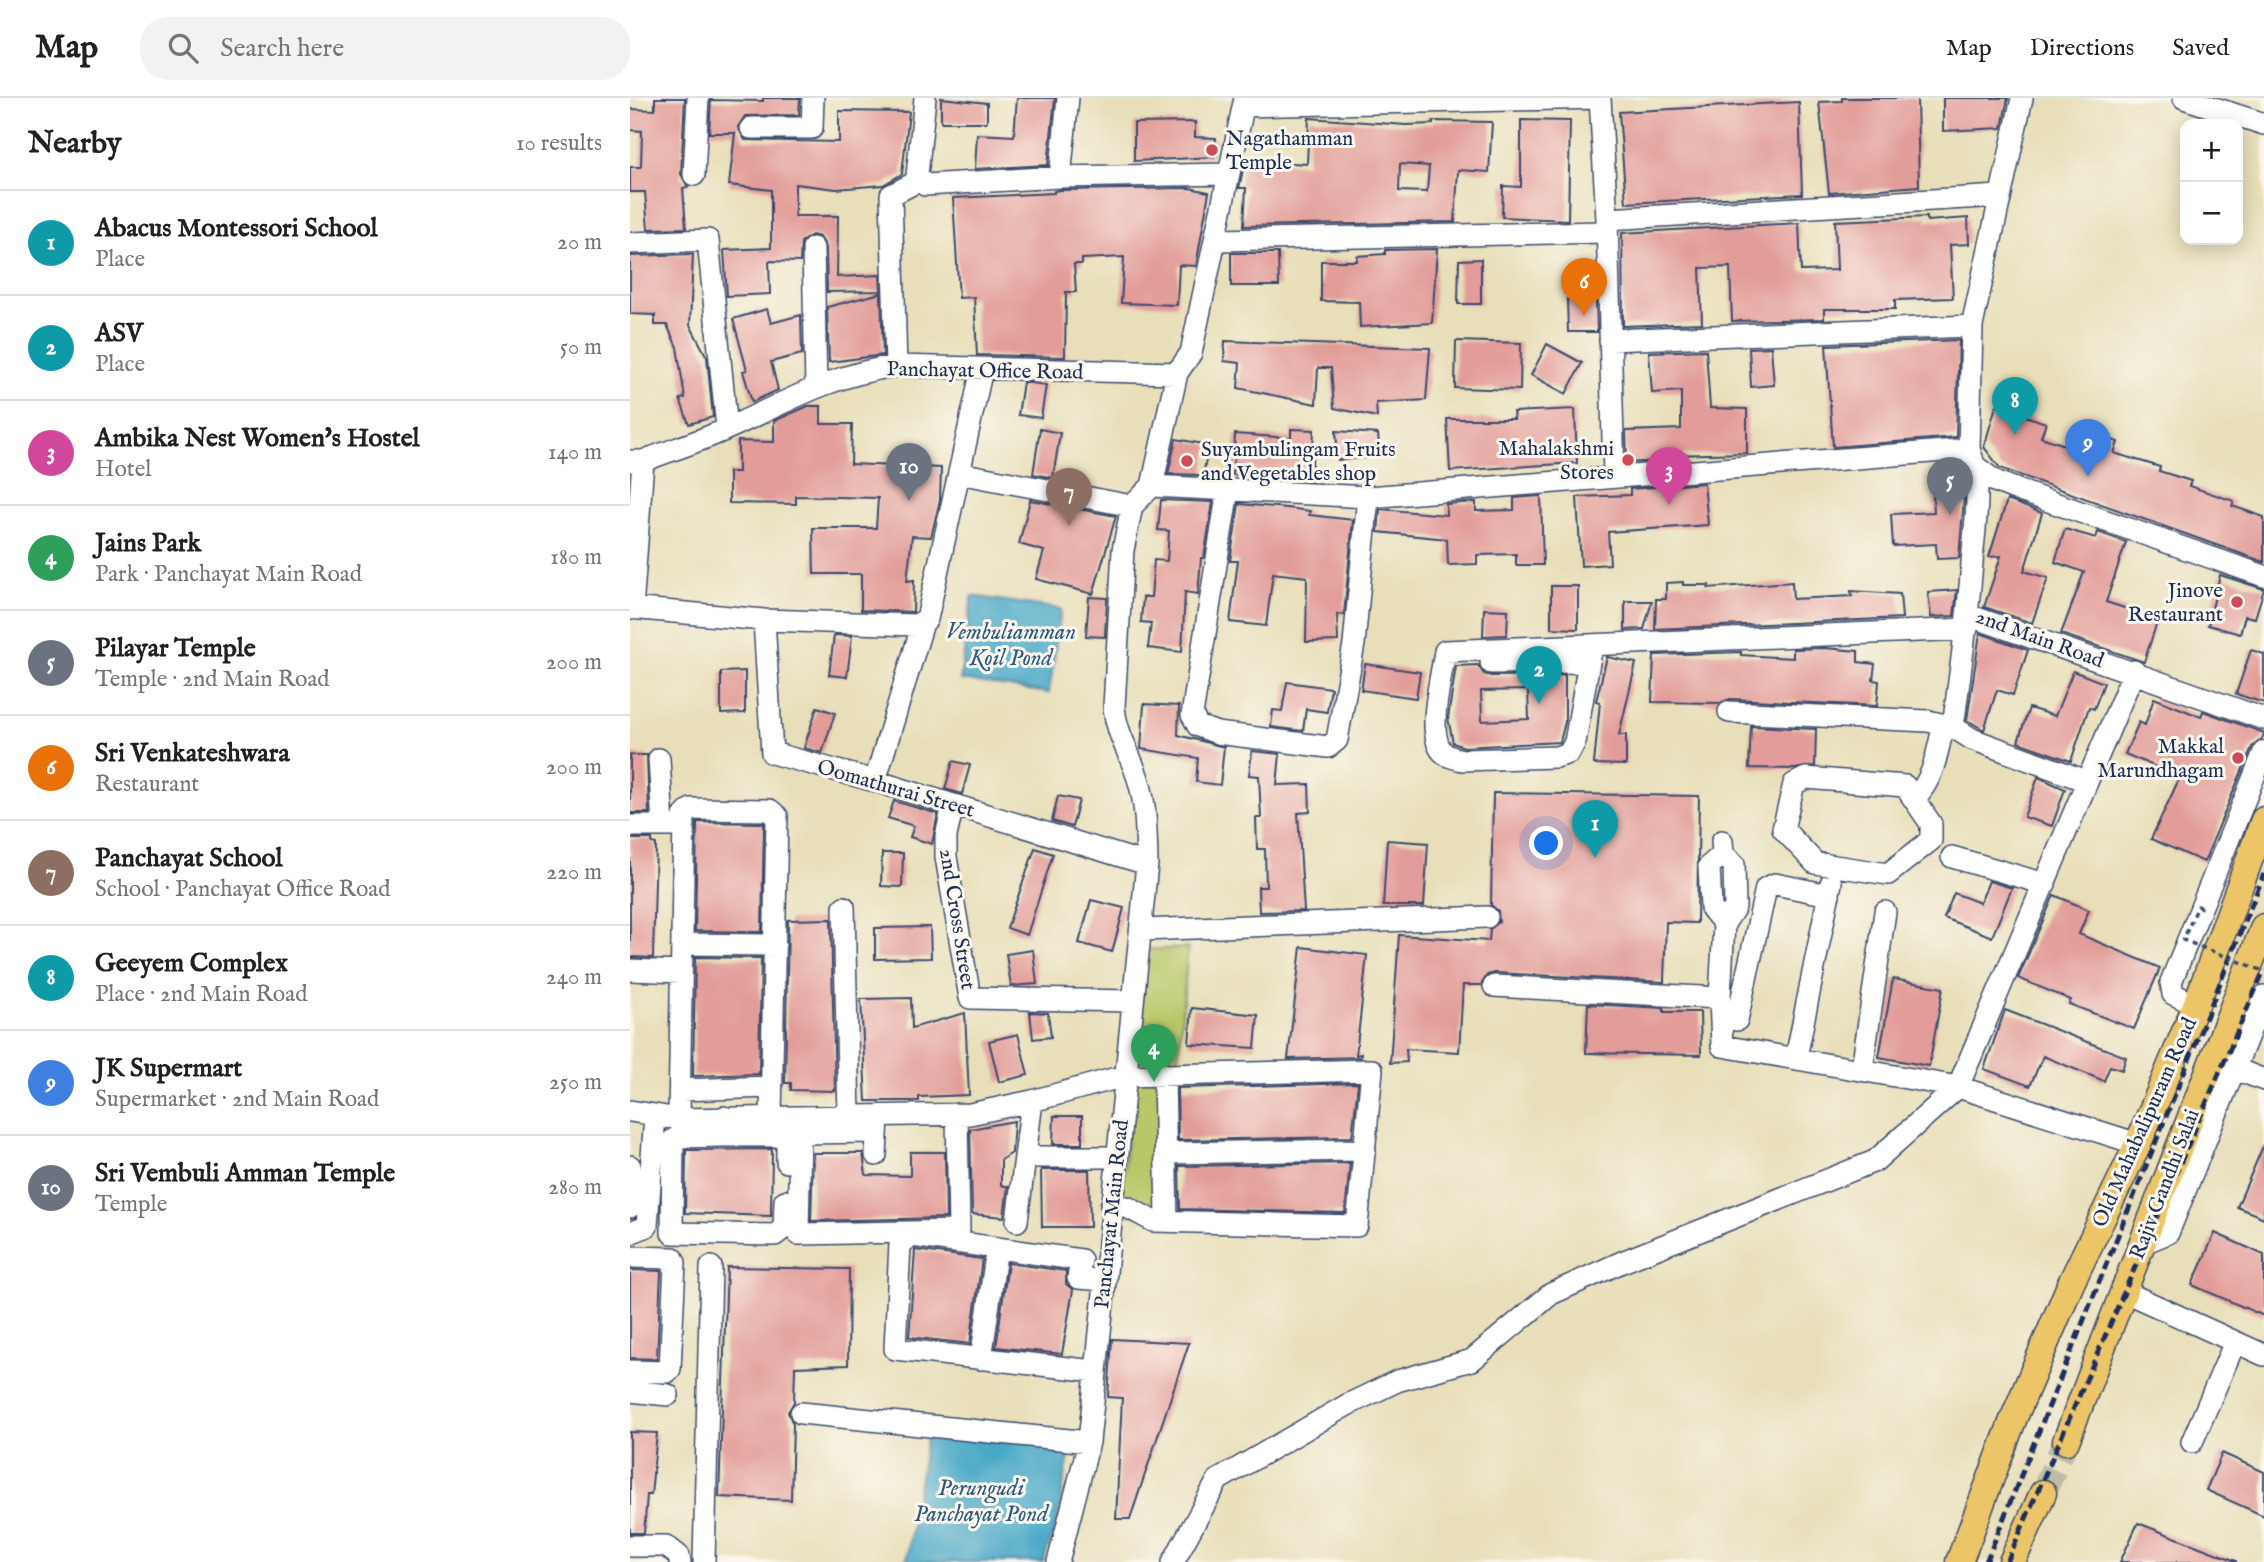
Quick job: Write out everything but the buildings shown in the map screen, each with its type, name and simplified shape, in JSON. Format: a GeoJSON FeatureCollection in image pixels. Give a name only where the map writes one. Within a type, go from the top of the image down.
{"type":"FeatureCollection","features":[{"type":"Feature","properties":{"kind":"main road","name":"Old Mahabalipuram Road"},"geometry":{"type":"LineString","coordinates":[[2138,1144],[2196,1005],[2264,820]]}},
{"type":"Feature","properties":{"kind":"main road","name":"Rajiv Gandhi Salai"},"geometry":{"type":"LineString","coordinates":[[2066,1441],[2141,1244],[2223,1064],[2264,927]]}},
{"type":"Feature","properties":{"kind":"main road","name":"Rajiv Gandhi Salai"},"geometry":{"type":"LineString","coordinates":[[1959,1562],[2013,1420],[2066,1296],[2138,1144]]}},
{"type":"Feature","properties":{"kind":"main road"},"geometry":{"type":"LineString","coordinates":[[2012,1562],[2043,1493]]}},
{"type":"Feature","properties":{"kind":"street"},"geometry":{"type":"LineString","coordinates":[[694,175],[698,98]]}},
{"type":"Feature","properties":{"kind":"street"},"geometry":{"type":"LineString","coordinates":[[751,128],[812,128],[813,98]]}},
{"type":"Feature","properties":{"kind":"street"},"geometry":{"type":"LineString","coordinates":[[918,181],[925,98]]}},
{"type":"Feature","properties":{"kind":"street"},"geometry":{"type":"LineString","coordinates":[[1060,177],[1068,98]]}},
{"type":"Feature","properties":{"kind":"street"},"geometry":{"type":"LineString","coordinates":[[959,472],[1132,506],[1152,486],[1177,373],[1191,353],[1244,102],[1600,98],[1607,226],[1614,476]]}},
{"type":"Feature","properties":{"kind":"street","name":"2nd Main Road"},"geometry":{"type":"LineString","coordinates":[[2022,98],[1972,326],[1973,458],[1968,622],[2134,671],[2264,719]]}},
{"type":"Feature","properties":{"kind":"street"},"geometry":{"type":"LineString","coordinates":[[2184,98],[2264,124]]}},
{"type":"Feature","properties":{"kind":"street"},"geometry":{"type":"LineString","coordinates":[[896,366],[891,195],[918,181],[935,187],[1060,177],[1228,174]]}},
{"type":"Feature","properties":{"kind":"street"},"geometry":{"type":"LineString","coordinates":[[1215,240],[1607,226],[2000,196]]}},
{"type":"Feature","properties":{"kind":"street"},"geometry":{"type":"LineString","coordinates":[[630,243],[709,240],[727,429]]}},
{"type":"Feature","properties":{"kind":"street"},"geometry":{"type":"LineString","coordinates":[[813,248],[816,387]]}},
{"type":"Feature","properties":{"kind":"street"},"geometry":{"type":"LineString","coordinates":[[1610,340],[1972,326]]}},
{"type":"Feature","properties":{"kind":"street","name":"Panchayat Office Road"},"geometry":{"type":"LineString","coordinates":[[631,608],[636,461],[727,429],[830,380],[896,366],[1177,373]]}},
{"type":"Feature","properties":{"kind":"street"},"geometry":{"type":"LineString","coordinates":[[875,781],[925,621],[982,369]]}},
{"type":"Feature","properties":{"kind":"street"},"geometry":{"type":"LineString","coordinates":[[1152,486],[1368,496],[1614,476],[1973,458],[1995,481],[2264,576]]}},
{"type":"Feature","properties":{"kind":"street"},"geometry":{"type":"LineString","coordinates":[[1228,490],[1192,715],[1198,726],[1217,733],[1328,747],[1337,740],[1354,644],[1368,496]]}},
{"type":"Feature","properties":{"kind":"street","name":"Panchayat Main Road"},"geometry":{"type":"LineString","coordinates":[[1058,1562],[1088,1441],[1147,864],[1145,806],[1135,770],[1116,726],[1114,707],[1122,561],[1132,506]]}},
{"type":"Feature","properties":{"kind":"street"},"geometry":{"type":"LineString","coordinates":[[631,608],[764,620],[925,621]]}},
{"type":"Feature","properties":{"kind":"street","name":"Oomathurai Street"},"geometry":{"type":"LineString","coordinates":[[764,620],[772,753],[953,804],[1147,864]]}},
{"type":"Feature","properties":{"kind":"street"},"geometry":{"type":"LineString","coordinates":[[1590,653],[1575,742],[1569,753],[1556,757],[1462,760],[1449,757],[1441,750],[1434,726],[1444,657],[1590,653],[1968,622],[1948,725],[1927,785],[1915,797]]}},
{"type":"Feature","properties":{"kind":"street"},"geometry":{"type":"LineString","coordinates":[[1173,1562],[1218,1480],[1347,1405],[1396,1381],[1472,1360],[1551,1294],[1634,1257],[1875,1161],[1958,1087],[2134,671]]}},
{"type":"Feature","properties":{"kind":"street"},"geometry":{"type":"LineString","coordinates":[[1729,712],[1836,715],[1948,725],[1972,739],[2086,781]]}},
{"type":"Feature","properties":{"kind":"street"},"geometry":{"type":"LineString","coordinates":[[2196,1005],[2174,994],[2171,982],[2264,752]]}},
{"type":"Feature","properties":{"kind":"street"},"geometry":{"type":"LineString","coordinates":[[659,759],[673,826],[682,944],[681,1118]]}},
{"type":"Feature","properties":{"kind":"street"},"geometry":{"type":"LineString","coordinates":[[1806,778],[1906,786],[1931,824],[1931,840],[1888,874],[1834,867],[1808,858],[1783,829],[1794,784],[1806,778]]}},
{"type":"Feature","properties":{"kind":"street","name":"2nd Cross Street"},"geometry":{"type":"LineString","coordinates":[[953,804],[946,836],[946,857],[970,998],[1133,1001]]}},
{"type":"Feature","properties":{"kind":"street"},"geometry":{"type":"LineString","coordinates":[[630,826],[673,826],[691,809],[774,811],[777,816],[771,1118]]}},
{"type":"Feature","properties":{"kind":"street"},"geometry":{"type":"LineString","coordinates":[[1723,848],[1709,866],[1711,908],[1724,933],[1720,998],[1722,1046],[1958,1087],[2138,1144]]}},
{"type":"Feature","properties":{"kind":"street"},"geometry":{"type":"LineString","coordinates":[[1952,857],[2045,884]]}},
{"type":"Feature","properties":{"kind":"street"},"geometry":{"type":"LineString","coordinates":[[1796,1058],[1834,867]]}},
{"type":"Feature","properties":{"kind":"street"},"geometry":{"type":"LineString","coordinates":[[1737,1020],[1768,885],[1829,895]]}},
{"type":"Feature","properties":{"kind":"street"},"geometry":{"type":"LineString","coordinates":[[844,907],[849,987],[849,1116]]}},
{"type":"Feature","properties":{"kind":"street"},"geometry":{"type":"LineString","coordinates":[[1862,1069],[1885,912]]}},
{"type":"Feature","properties":{"kind":"street"},"geometry":{"type":"LineString","coordinates":[[1142,930],[1487,916]]}},
{"type":"Feature","properties":{"kind":"street"},"geometry":{"type":"LineString","coordinates":[[682,944],[775,945]]}},
{"type":"Feature","properties":{"kind":"street"},"geometry":{"type":"LineString","coordinates":[[630,970],[681,972]]}},
{"type":"Feature","properties":{"kind":"street"},"geometry":{"type":"LineString","coordinates":[[1494,986],[1720,998]]}},
{"type":"Feature","properties":{"kind":"street"},"geometry":{"type":"LineString","coordinates":[[2264,996],[2223,1064],[2264,1080]]}},
{"type":"Feature","properties":{"kind":"street"},"geometry":{"type":"LineString","coordinates":[[957,1114],[959,1231],[798,1234],[800,1133],[957,1114],[1032,1101],[1124,1076],[1367,1068],[1372,1070],[1357,1226],[1153,1221],[1127,1207],[1111,1206]]}},
{"type":"Feature","properties":{"kind":"street"},"geometry":{"type":"LineString","coordinates":[[1164,1074],[1167,1221]]}},
{"type":"Feature","properties":{"kind":"street"},"geometry":{"type":"LineString","coordinates":[[680,1090],[771,1087]]}},
{"type":"Feature","properties":{"kind":"street"},"geometry":{"type":"LineString","coordinates":[[1017,1221],[1032,1101]]}},
{"type":"Feature","properties":{"kind":"street"},"geometry":{"type":"LineString","coordinates":[[630,1111],[681,1118],[724,1127],[787,1136],[781,1233],[679,1236],[673,1233],[673,1140],[678,1137],[724,1127],[771,1118],[849,1116],[877,1124]]}},
{"type":"Feature","properties":{"kind":"street"},"geometry":{"type":"LineString","coordinates":[[630,1233],[647,1226],[655,1115]]}},
{"type":"Feature","properties":{"kind":"street"},"geometry":{"type":"LineString","coordinates":[[876,1155],[877,1124]]}},
{"type":"Feature","properties":{"kind":"street"},"geometry":{"type":"LineString","coordinates":[[1166,1153],[1365,1150]]}},
{"type":"Feature","properties":{"kind":"street"},"geometry":{"type":"LineString","coordinates":[[1025,1157],[1116,1157]]}},
{"type":"Feature","properties":{"kind":"street"},"geometry":{"type":"LineString","coordinates":[[630,1166],[630,1207]]}},
{"type":"Feature","properties":{"kind":"street"},"geometry":{"type":"LineString","coordinates":[[1095,1371],[895,1349],[900,1244],[912,1236],[1081,1260],[1078,1278],[1104,1280]]}},
{"type":"Feature","properties":{"kind":"street"},"geometry":{"type":"LineString","coordinates":[[981,1359],[997,1248]]}},
{"type":"Feature","properties":{"kind":"street"},"geometry":{"type":"LineString","coordinates":[[630,1257],[673,1258],[675,1263],[670,1368],[667,1372],[630,1371]]}},
{"type":"Feature","properties":{"kind":"street"},"geometry":{"type":"LineString","coordinates":[[704,1562],[711,1267]]}},
{"type":"Feature","properties":{"kind":"street"},"geometry":{"type":"LineString","coordinates":[[2123,1291],[2264,1355]]}},
{"type":"Feature","properties":{"kind":"street"},"geometry":{"type":"LineString","coordinates":[[2192,1442],[2235,1342]]}},
{"type":"Feature","properties":{"kind":"street"},"geometry":{"type":"LineString","coordinates":[[630,1391],[668,1395]]}},
{"type":"Feature","properties":{"kind":"street"},"geometry":{"type":"LineString","coordinates":[[801,1413],[1088,1441]]}},
{"type":"Feature","properties":{"kind":"street"},"geometry":{"type":"LineString","coordinates":[[630,1545],[666,1546],[679,1556],[680,1562]]}},
{"type":"Feature","properties":{"kind":"path"},"geometry":{"type":"LineString","coordinates":[[2202,908],[2198,906],[2183,940],[2264,971]]}},
{"type":"Feature","properties":{"kind":"green space"},"geometry":{"type":"Polygon","coordinates":[[[1188,948],[1164,1215],[1120,1213],[1144,950],[1188,948]]]}},
{"type":"Feature","properties":{"kind":"water","name":"Vembuliamman Koil Pond"},"geometry":{"type":"Polygon","coordinates":[[[972,596],[1061,609],[1049,693],[960,680],[972,596]]]}},
{"type":"Feature","properties":{"kind":"water","name":"Perungudi Panchayat Pond"},"geometry":{"type":"Polygon","coordinates":[[[927,1433],[1071,1446],[1056,1525],[1043,1562],[906,1562],[927,1433]]]}},
{"type":"Feature","properties":{"kind":"tunnel"},"geometry":{"type":"LineString","coordinates":[[2043,1493],[2066,1441]]}},
{"type":"Feature","properties":{"kind":"railway"},"geometry":{"type":"LineString","coordinates":[[1986,1562],[2264,874]]}},
{"type":"Feature","properties":{"kind":"railway"},"geometry":{"type":"LineString","coordinates":[[2007,1562],[2264,970]]}},
{"type":"Feature","properties":{"kind":"place","name":"Nagathamman Temple"},"geometry":{"type":"Point","coordinates":[1212,150]}},
{"type":"Feature","properties":{"kind":"place","name":"Sri Venkateshwara"},"geometry":{"type":"Point","coordinates":[1584,316]}},
{"type":"Feature","properties":{"kind":"place","name":"Geeyem Complex"},"geometry":{"type":"Point","coordinates":[2015,435]}},
{"type":"Feature","properties":{"kind":"place","name":"Mahalakshmi Stores"},"geometry":{"type":"Point","coordinates":[1628,460]}},
{"type":"Feature","properties":{"kind":"place","name":"Suyambulingam Fruits and Vegetables shop"},"geometry":{"type":"Point","coordinates":[1187,461]}},
{"type":"Feature","properties":{"kind":"place","name":"JK Supermart"},"geometry":{"type":"Point","coordinates":[2088,477]}},
{"type":"Feature","properties":{"kind":"place","name":"Sri Vembuli Amman Temple"},"geometry":{"type":"Point","coordinates":[909,501]}},
{"type":"Feature","properties":{"kind":"place","name":"Ambika Nest Women's Hostel"},"geometry":{"type":"Point","coordinates":[1669,505]}},
{"type":"Feature","properties":{"kind":"place","name":"Pilayar Temple"},"geometry":{"type":"Point","coordinates":[1950,515]}},
{"type":"Feature","properties":{"kind":"place","name":"Panchayat School"},"geometry":{"type":"Point","coordinates":[1069,526]}},
{"type":"Feature","properties":{"kind":"place","name":"Jinove Restaurant"},"geometry":{"type":"Point","coordinates":[2237,602]}},
{"type":"Feature","properties":{"kind":"place","name":"ASV"},"geometry":{"type":"Point","coordinates":[1539,704]}},
{"type":"Feature","properties":{"kind":"place","name":"Makkal Marundhagam"},"geometry":{"type":"Point","coordinates":[2238,758]}},
{"type":"Feature","properties":{"kind":"place","name":"Abacus Montessori School"},"geometry":{"type":"Point","coordinates":[1595,858]}},
{"type":"Feature","properties":{"kind":"place","name":"Jains Park"},"geometry":{"type":"Point","coordinates":[1154,1082]}}]}
